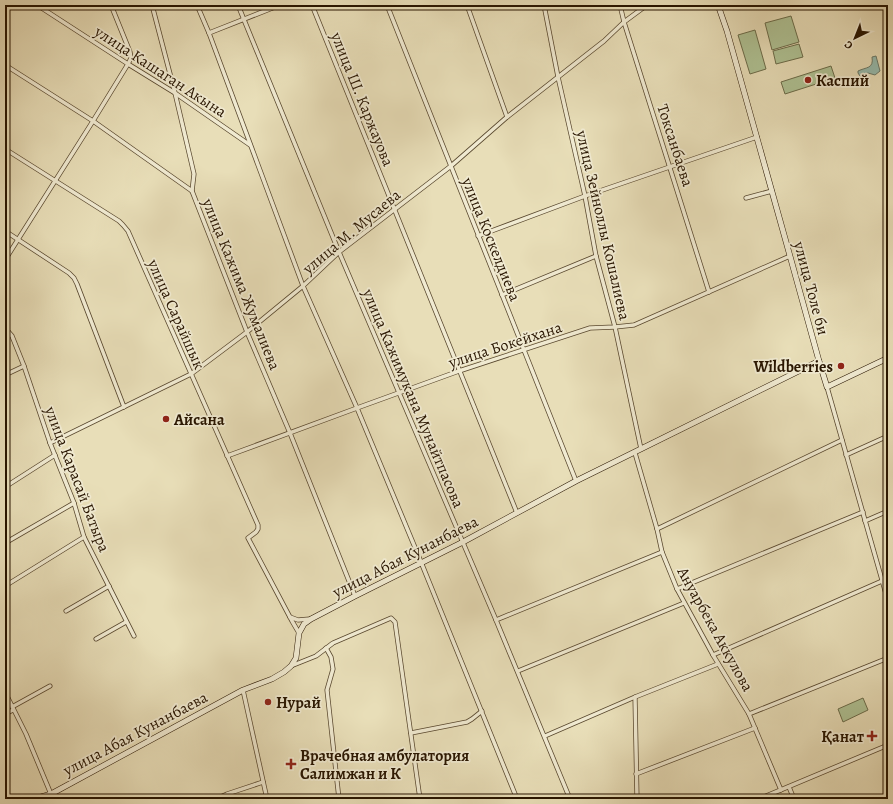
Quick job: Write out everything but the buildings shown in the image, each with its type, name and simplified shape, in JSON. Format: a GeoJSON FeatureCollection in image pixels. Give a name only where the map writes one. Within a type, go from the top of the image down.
{"type":"FeatureCollection","features":[{"type":"Feature","properties":{"kind":"street","name":"улица Кашаган Акына"},"geometry":{"type":"LineString","coordinates":[[37,5],[175,93],[251,146]]}},
{"type":"Feature","properties":{"kind":"street"},"geometry":{"type":"LineString","coordinates":[[5,260],[93,122],[131,58],[111,5]]}},
{"type":"Feature","properties":{"kind":"street"},"geometry":{"type":"LineString","coordinates":[[152,5],[194,174],[192,191]]}},
{"type":"Feature","properties":{"kind":"street"},"geometry":{"type":"LineString","coordinates":[[197,5],[209,32],[303,286],[357,408],[517,799]]}},
{"type":"Feature","properties":{"kind":"street","name":"улица Кажимукана Мунайтпасова"},"geometry":{"type":"LineString","coordinates":[[238,5],[339,252],[518,671],[570,799]]}},
{"type":"Feature","properties":{"kind":"street"},"geometry":{"type":"LineString","coordinates":[[209,32],[280,5]]}},
{"type":"Feature","properties":{"kind":"street","name":"улица Ш. Каржауова"},"geometry":{"type":"LineString","coordinates":[[312,5],[516,513]]}},
{"type":"Feature","properties":{"kind":"street","name":"улица Коскелдиева"},"geometry":{"type":"LineString","coordinates":[[387,5],[576,481]]}},
{"type":"Feature","properties":{"kind":"street"},"geometry":{"type":"LineString","coordinates":[[467,5],[507,117]]}},
{"type":"Feature","properties":{"kind":"street","name":"улица Зейноллы Кошалиева"},"geometry":{"type":"LineString","coordinates":[[544,5],[558,77],[585,196],[596,256],[615,327],[642,450]]}},
{"type":"Feature","properties":{"kind":"street","name":"Токсанбаева"},"geometry":{"type":"LineString","coordinates":[[620,5],[624,22],[709,292]]}},
{"type":"Feature","properties":{"kind":"street","name":"улица М. Мусаева"},"geometry":{"type":"LineString","coordinates":[[50,443],[191,374],[247,332],[303,286],[339,252],[451,166],[507,117],[604,41],[624,22],[647,5]]}},
{"type":"Feature","properties":{"kind":"street","name":"улица Толе би"},"geometry":{"type":"LineString","coordinates":[[718,5],[727,31],[757,136],[818,362],[827,387],[888,601]]}},
{"type":"Feature","properties":{"kind":"street","name":"улица Кажима Жумалиева"},"geometry":{"type":"LineString","coordinates":[[5,65],[93,122],[192,191],[247,332],[290,433],[355,596]]}},
{"type":"Feature","properties":{"kind":"street"},"geometry":{"type":"LineString","coordinates":[[478,236],[585,196],[757,136]]}},
{"type":"Feature","properties":{"kind":"street","name":"улица Сарайшык"},"geometry":{"type":"LineString","coordinates":[[5,149],[119,221],[128,231],[258,525],[256,532],[248,538],[290,617]]}},
{"type":"Feature","properties":{"kind":"street"},"geometry":{"type":"LineString","coordinates":[[746,198],[772,191]]}},
{"type":"Feature","properties":{"kind":"street"},"geometry":{"type":"LineString","coordinates":[[5,231],[69,273],[74,278],[124,408]]}},
{"type":"Feature","properties":{"kind":"street"},"geometry":{"type":"LineString","coordinates":[[502,295],[596,256]]}},
{"type":"Feature","properties":{"kind":"street","name":"улица Бокейхана"},"geometry":{"type":"LineString","coordinates":[[227,456],[459,371],[524,351],[590,328],[634,325],[790,256]]}},
{"type":"Feature","properties":{"kind":"street","name":"улица Карасай Батыра"},"geometry":{"type":"LineString","coordinates":[[5,328],[12,336],[24,366],[50,443],[74,503],[84,537],[134,636]]}},
{"type":"Feature","properties":{"kind":"street"},"geometry":{"type":"LineString","coordinates":[[827,387],[888,358]]}},
{"type":"Feature","properties":{"kind":"street","name":"улица Абая Кунанбаева"},"geometry":{"type":"LineString","coordinates":[[299,633],[304,624],[311,619],[355,596],[463,542],[576,481],[642,450],[818,362]]}},
{"type":"Feature","properties":{"kind":"street"},"geometry":{"type":"LineString","coordinates":[[5,375],[24,366]]}},
{"type":"Feature","properties":{"kind":"street"},"geometry":{"type":"LineString","coordinates":[[846,455],[888,436]]}},
{"type":"Feature","properties":{"kind":"street"},"geometry":{"type":"LineString","coordinates":[[657,529],[842,440]]}},
{"type":"Feature","properties":{"kind":"street","name":"Ануарбека Аккулова"},"geometry":{"type":"LineString","coordinates":[[635,453],[657,529],[662,552],[677,589],[718,664],[749,714],[781,790]]}},
{"type":"Feature","properties":{"kind":"street"},"geometry":{"type":"LineString","coordinates":[[5,488],[55,455]]}},
{"type":"Feature","properties":{"kind":"street"},"geometry":{"type":"LineString","coordinates":[[5,543],[74,503]]}},
{"type":"Feature","properties":{"kind":"street"},"geometry":{"type":"LineString","coordinates":[[677,589],[863,512]]}},
{"type":"Feature","properties":{"kind":"street"},"geometry":{"type":"LineString","coordinates":[[865,521],[888,512]]}},
{"type":"Feature","properties":{"kind":"street"},"geometry":{"type":"LineString","coordinates":[[5,586],[84,537]]}},
{"type":"Feature","properties":{"kind":"street"},"geometry":{"type":"LineString","coordinates":[[496,620],[662,552]]}},
{"type":"Feature","properties":{"kind":"street"},"geometry":{"type":"LineString","coordinates":[[713,655],[882,581],[888,580]]}},
{"type":"Feature","properties":{"kind":"street"},"geometry":{"type":"LineString","coordinates":[[66,611],[109,586]]}},
{"type":"Feature","properties":{"kind":"street"},"geometry":{"type":"LineString","coordinates":[[518,671],[684,603]]}},
{"type":"Feature","properties":{"kind":"street"},"geometry":{"type":"LineString","coordinates":[[290,617],[298,620],[311,619]]}},
{"type":"Feature","properties":{"kind":"street"},"geometry":{"type":"LineString","coordinates":[[290,617],[299,633],[296,658],[292,666]]}},
{"type":"Feature","properties":{"kind":"street"},"geometry":{"type":"LineString","coordinates":[[292,666],[316,656],[333,643],[391,618],[395,622],[420,799]]}},
{"type":"Feature","properties":{"kind":"street"},"geometry":{"type":"LineString","coordinates":[[96,639],[126,622]]}},
{"type":"Feature","properties":{"kind":"street"},"geometry":{"type":"LineString","coordinates":[[326,648],[331,657],[333,669],[328,690],[339,799]]}},
{"type":"Feature","properties":{"kind":"street"},"geometry":{"type":"LineString","coordinates":[[749,714],[888,658]]}},
{"type":"Feature","properties":{"kind":"street"},"geometry":{"type":"LineString","coordinates":[[545,736],[635,697],[718,664]]}},
{"type":"Feature","properties":{"kind":"street","name":"улица Абая Кунанбаева"},"geometry":{"type":"LineString","coordinates":[[34,799],[51,794],[243,690],[272,679],[292,666]]}},
{"type":"Feature","properties":{"kind":"street"},"geometry":{"type":"LineString","coordinates":[[5,714],[50,686]]}},
{"type":"Feature","properties":{"kind":"street"},"geometry":{"type":"LineString","coordinates":[[243,690],[267,799]]}},
{"type":"Feature","properties":{"kind":"street"},"geometry":{"type":"LineString","coordinates":[[5,692],[12,709],[26,734],[54,799]]}},
{"type":"Feature","properties":{"kind":"street"},"geometry":{"type":"LineString","coordinates":[[635,697],[637,799]]}},
{"type":"Feature","properties":{"kind":"street"},"geometry":{"type":"LineString","coordinates":[[410,733],[467,722],[482,711]]}},
{"type":"Feature","properties":{"kind":"street"},"geometry":{"type":"LineString","coordinates":[[636,774],[755,728]]}},
{"type":"Feature","properties":{"kind":"street"},"geometry":{"type":"LineString","coordinates":[[760,799],[888,745]]}},
{"type":"Feature","properties":{"kind":"street"},"geometry":{"type":"LineString","coordinates":[[216,799],[263,782]]}},
{"type":"Feature","properties":{"kind":"street"},"geometry":{"type":"LineString","coordinates":[[789,787],[794,799]]}},
{"type":"Feature","properties":{"kind":"shaded area"},"geometry":{"type":"Polygon","coordinates":[[[791,16],[799,42],[772,50],[765,23],[791,16]]]}},
{"type":"Feature","properties":{"kind":"shaded area"},"geometry":{"type":"Polygon","coordinates":[[[755,30],[766,69],[750,74],[738,35],[755,30]]]}},
{"type":"Feature","properties":{"kind":"shaded area"},"geometry":{"type":"Polygon","coordinates":[[[799,44],[803,57],[776,64],[773,51],[799,44]]]}},
{"type":"Feature","properties":{"kind":"shaded area"},"geometry":{"type":"Polygon","coordinates":[[[876,56],[880,71],[875,75],[868,73],[861,77],[858,71],[871,66],[872,57],[876,56]]]}},
{"type":"Feature","properties":{"kind":"shaded area","name":"Каспий"},"geometry":{"type":"Polygon","coordinates":[[[831,66],[835,78],[785,94],[781,82],[831,66]]]}},
{"type":"Feature","properties":{"kind":"shaded area"},"geometry":{"type":"Polygon","coordinates":[[[863,698],[868,710],[843,722],[838,709],[863,698]]]}},
{"type":"Feature","properties":{"kind":"place","name":"Каспий"},"geometry":{"type":"Point","coordinates":[808,80]}},
{"type":"Feature","properties":{"kind":"place","name":"Wildberries"},"geometry":{"type":"Point","coordinates":[841,366]}},
{"type":"Feature","properties":{"kind":"place","name":"Айсана"},"geometry":{"type":"Point","coordinates":[166,419]}},
{"type":"Feature","properties":{"kind":"place","name":"Нурай"},"geometry":{"type":"Point","coordinates":[268,702]}},
{"type":"Feature","properties":{"kind":"place","name":"Қанат"},"geometry":{"type":"Point","coordinates":[872,736]}},
{"type":"Feature","properties":{"kind":"place","name":"Врачебная амбулатория Салимжан и К"},"geometry":{"type":"Point","coordinates":[291,764]}}]}
